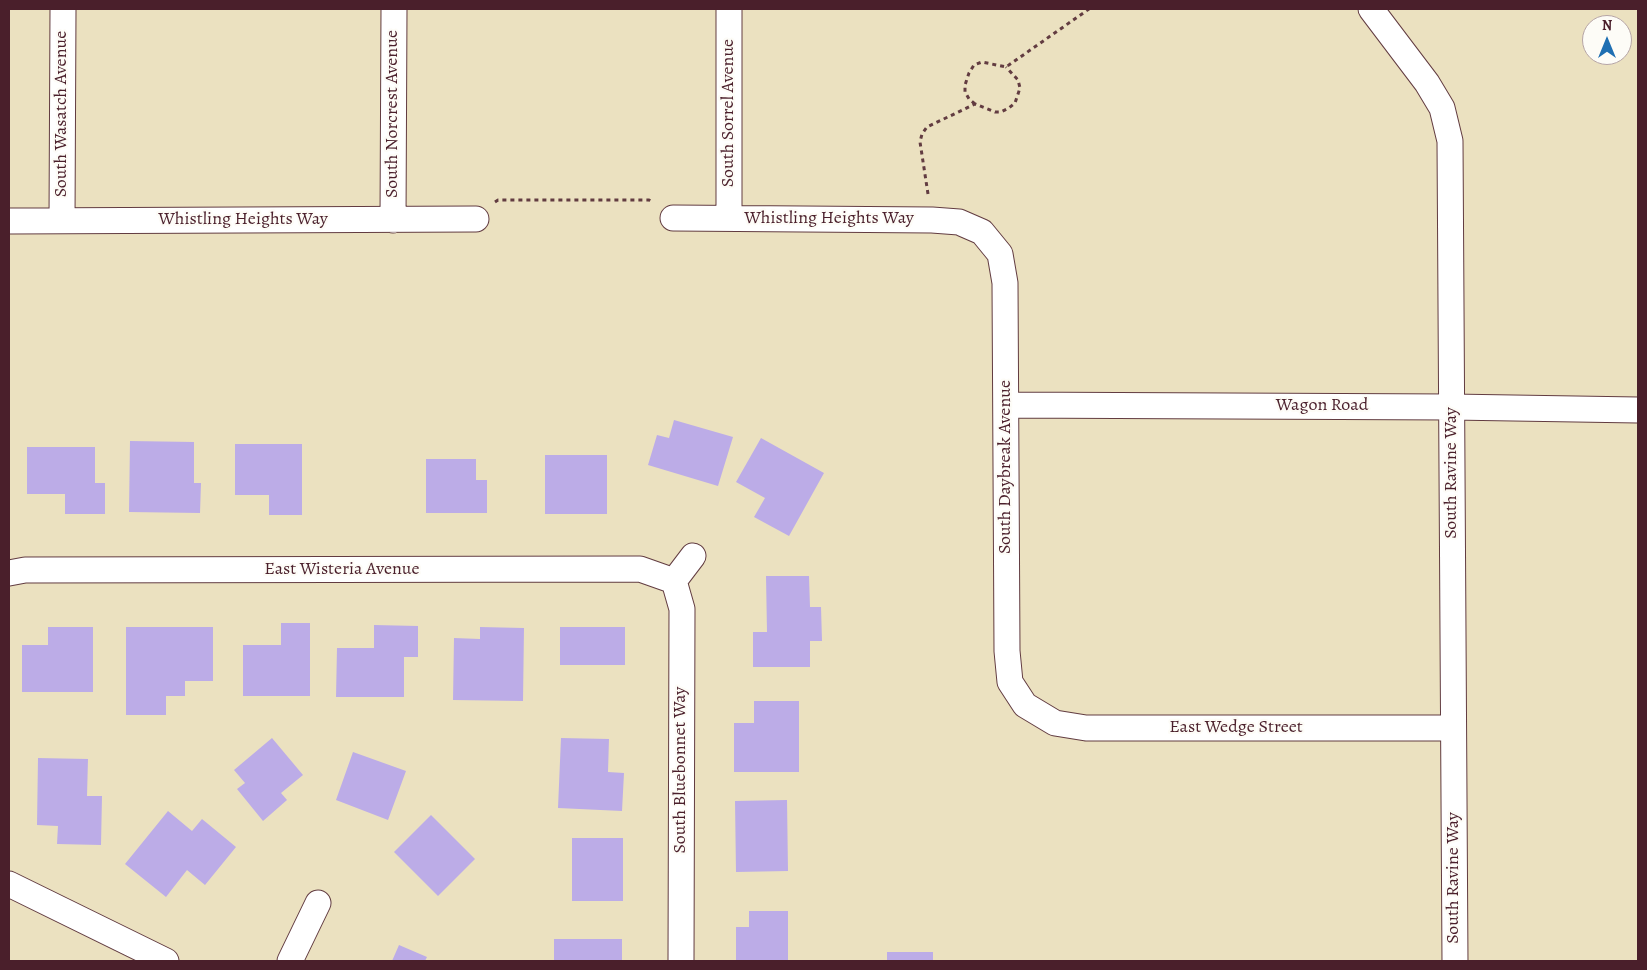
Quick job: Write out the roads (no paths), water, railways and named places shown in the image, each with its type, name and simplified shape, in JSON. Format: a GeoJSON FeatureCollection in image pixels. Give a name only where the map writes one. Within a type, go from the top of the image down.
{"type":"FeatureCollection","features":[{"type":"Feature","properties":{"kind":"street","name":"South Wasatch Avenue"},"geometry":{"type":"LineString","coordinates":[[62,220],[63,9]]}},
{"type":"Feature","properties":{"kind":"street","name":"South Norcrest Avenue"},"geometry":{"type":"LineString","coordinates":[[393,220],[394,9]]}},
{"type":"Feature","properties":{"kind":"street","name":"South Sorrel Avenue"},"geometry":{"type":"LineString","coordinates":[[729,9],[729,218]]}},
{"type":"Feature","properties":{"kind":"street","name":"South Ravine Way"},"geometry":{"type":"LineString","coordinates":[[1371,9],[1427,83],[1442,108],[1450,140],[1455,961]]}},
{"type":"Feature","properties":{"kind":"street","name":"Whistling Heights Way"},"geometry":{"type":"LineString","coordinates":[[672,218],[932,220],[959,222],[982,232]]}},
{"type":"Feature","properties":{"kind":"street","name":"Whistling Heights Way"},"geometry":{"type":"LineString","coordinates":[[9,221],[476,219]]}},
{"type":"Feature","properties":{"kind":"street","name":"South Daybreak Avenue"},"geometry":{"type":"LineString","coordinates":[[982,232],[1000,254],[1005,283],[1007,651],[1010,682],[1025,705]]}},
{"type":"Feature","properties":{"kind":"street","name":"Wagon Road"},"geometry":{"type":"LineString","coordinates":[[1006,405],[1451,407],[1638,410]]}},
{"type":"Feature","properties":{"kind":"street"},"geometry":{"type":"LineString","coordinates":[[674,581],[693,556]]}},
{"type":"Feature","properties":{"kind":"street","name":"East Wisteria Avenue"},"geometry":{"type":"LineString","coordinates":[[9,574],[35,570],[640,569],[674,581]]}},
{"type":"Feature","properties":{"kind":"street","name":"South Bluebonnet Way"},"geometry":{"type":"LineString","coordinates":[[674,581],[682,609],[681,961]]}},
{"type":"Feature","properties":{"kind":"street","name":"East Wedge Street"},"geometry":{"type":"LineString","coordinates":[[1025,705],[1055,723],[1086,728],[1453,728]]}},
{"type":"Feature","properties":{"kind":"street"},"geometry":{"type":"LineString","coordinates":[[9,884],[166,961]]}},
{"type":"Feature","properties":{"kind":"street"},"geometry":{"type":"LineString","coordinates":[[290,961],[318,903]]}}]}
